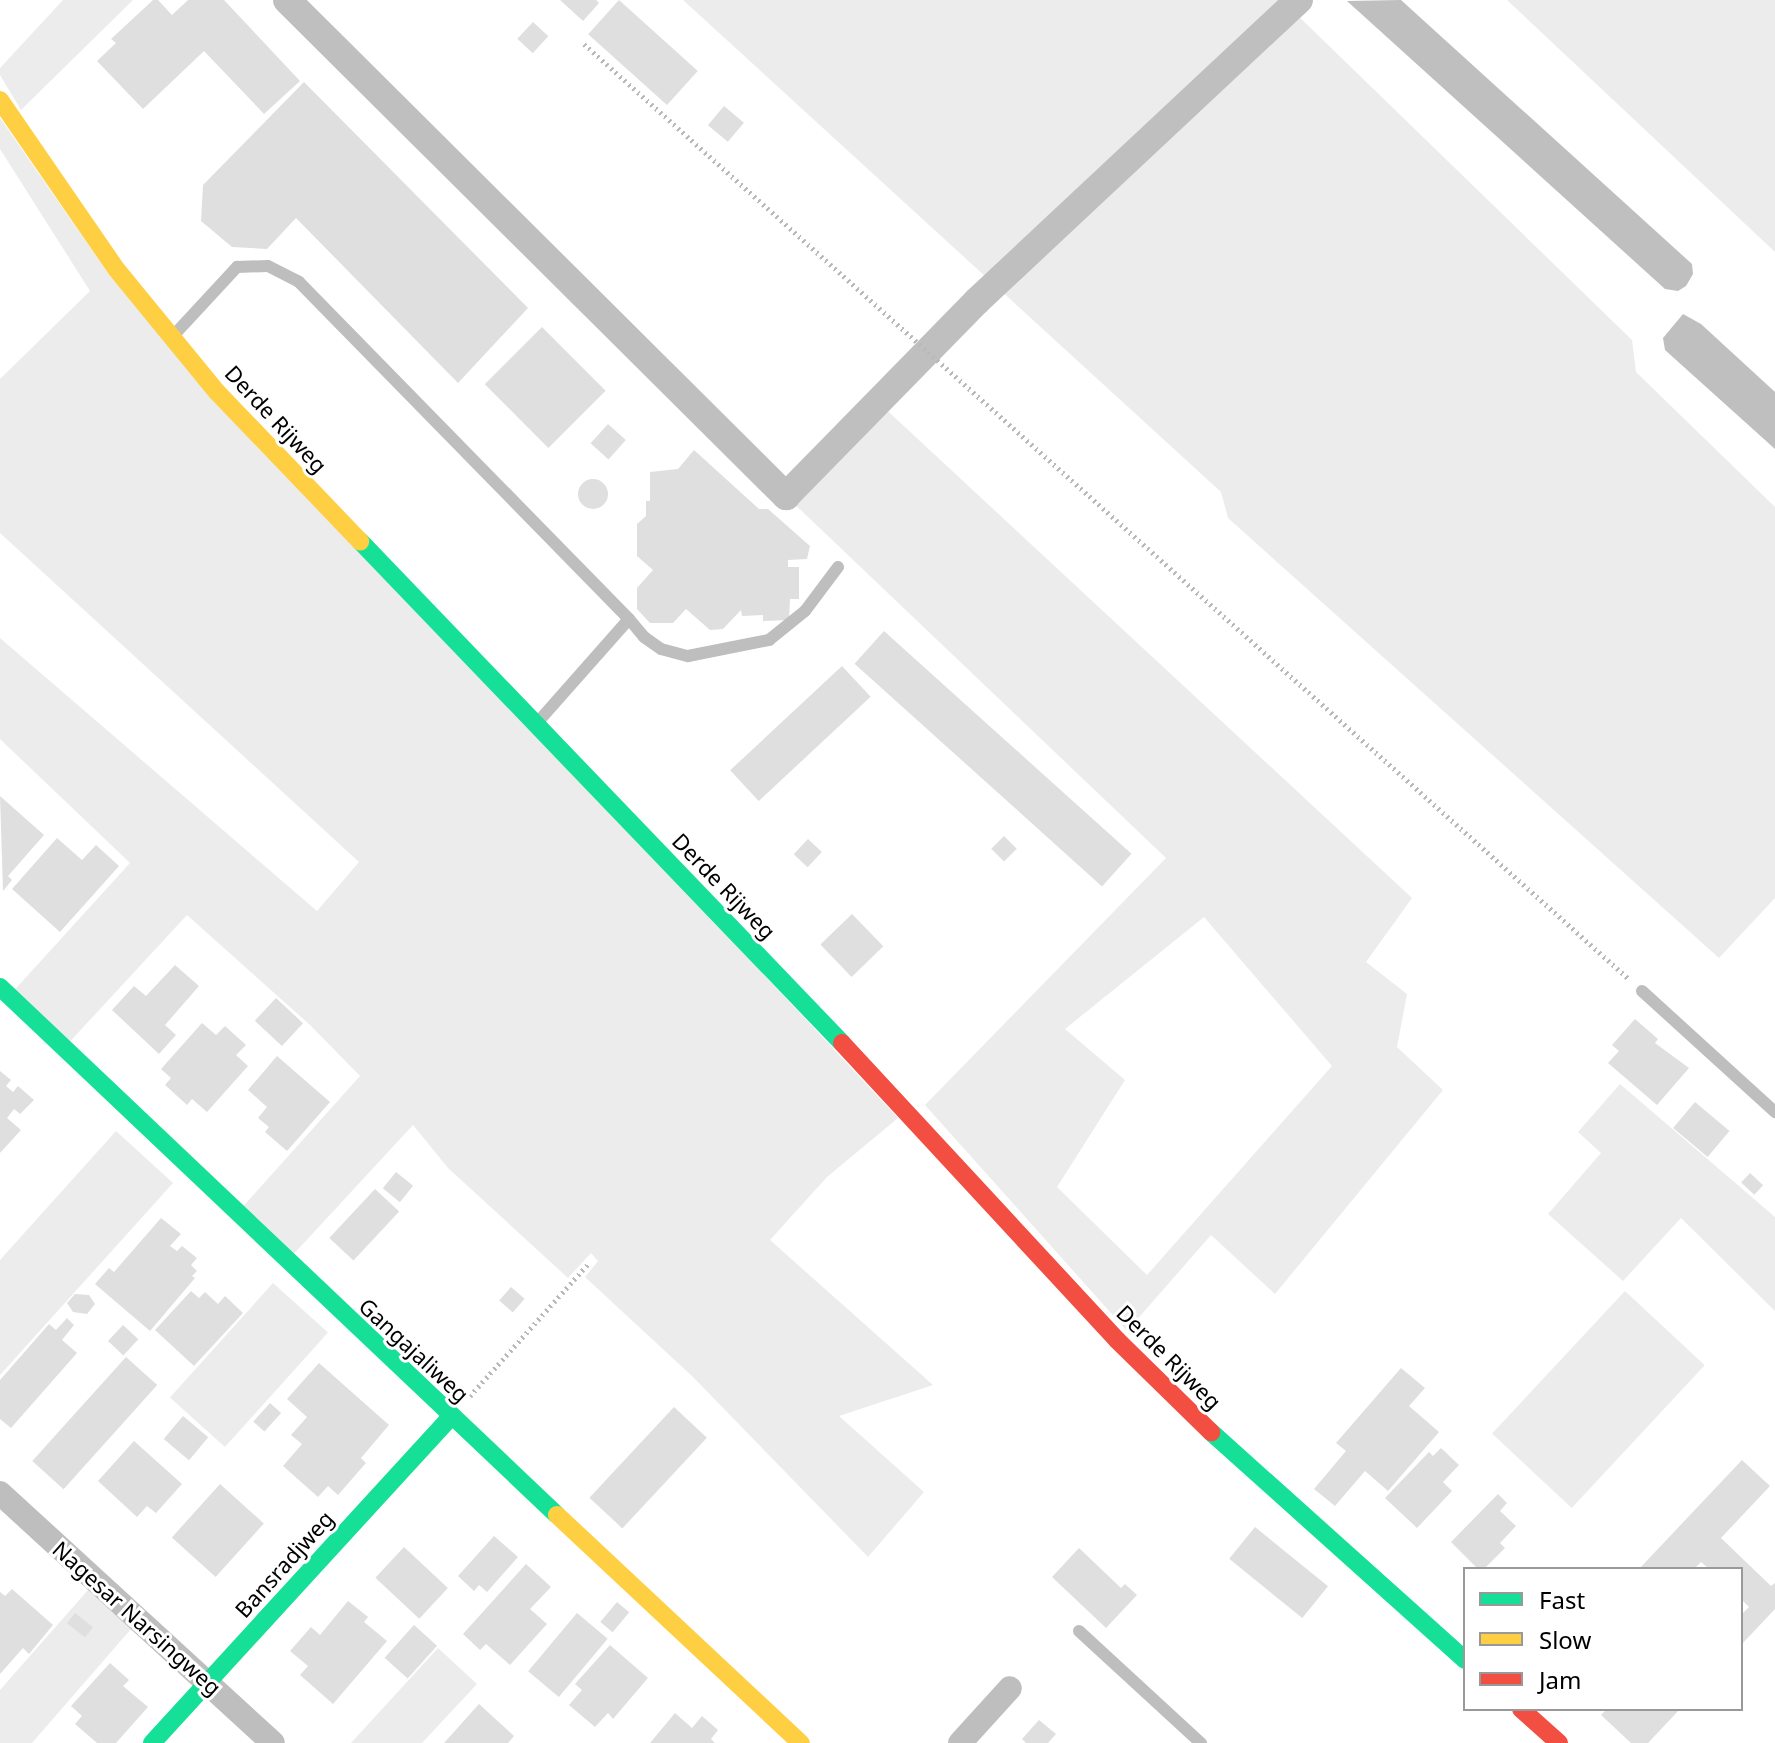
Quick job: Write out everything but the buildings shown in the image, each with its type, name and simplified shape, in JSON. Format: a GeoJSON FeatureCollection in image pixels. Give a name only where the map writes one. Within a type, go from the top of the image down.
{"type":"FeatureCollection","features":[{"type":"Feature","properties":{"kind":"street","name":"Derde Rijweg"},"geometry":{"type":"LineString","coordinates":[[0,100],[117,270],[217,392],[894,1097],[1117,1340],[1255,1475],[1463,1658]]}},
{"type":"Feature","properties":{"kind":"street","name":"Gangajaliweg"},"geometry":{"type":"LineString","coordinates":[[0,987],[450,1418],[801,1743]]}},
{"type":"Feature","properties":{"kind":"street","name":"Bansradjweg"},"geometry":{"type":"LineString","coordinates":[[152,1743],[450,1418]]}},
{"type":"Feature","properties":{"kind":"street","name":"Nagesar Narsingweg"},"geometry":{"type":"LineString","coordinates":[[0,1493],[273,1743]]}},
{"type":"Feature","properties":{"kind":"street"},"geometry":{"type":"LineString","coordinates":[[960,1743],[1010,1688]]}},
{"type":"Feature","properties":{"kind":"street"},"geometry":{"type":"LineString","coordinates":[[1523,1711],[1559,1743]]}},
{"type":"Feature","properties":{"kind":"lane"},"geometry":{"type":"LineString","coordinates":[[172,337],[237,267],[268,266],[299,282],[644,637],[661,649],[688,656],[769,640],[805,611],[838,567]]}},
{"type":"Feature","properties":{"kind":"lane"},"geometry":{"type":"LineString","coordinates":[[536,725],[629,619]]}},
{"type":"Feature","properties":{"kind":"lane"},"geometry":{"type":"LineString","coordinates":[[1642,991],[1775,1112]]}},
{"type":"Feature","properties":{"kind":"lane"},"geometry":{"type":"LineString","coordinates":[[1079,1631],[1201,1743]]}},
{"type":"Feature","properties":{"kind":"path"},"geometry":{"type":"LineString","coordinates":[[584,44],[1642,991]]}},
{"type":"Feature","properties":{"kind":"path"},"geometry":{"type":"LineString","coordinates":[[450,1418],[588,1264]]}},
{"type":"Feature","properties":{"kind":"shaded area"},"geometry":{"type":"Polygon","coordinates":[[[63,0],[133,0],[21,110],[0,75],[0,68],[63,0]]]}},
{"type":"Feature","properties":{"kind":"shaded area"},"geometry":{"type":"Polygon","coordinates":[[[683,0],[1299,0],[1291,9],[1632,340],[1636,372],[1775,507],[1775,898],[1719,958],[1228,518],[1221,492],[683,0]]]}},
{"type":"Feature","properties":{"kind":"shaded area"},"geometry":{"type":"Polygon","coordinates":[[[1401,0],[1692,264],[1693,274],[1686,286],[1678,291],[1665,289],[1347,1],[1401,0]]]}},
{"type":"Feature","properties":{"kind":"shaded area"},"geometry":{"type":"Polygon","coordinates":[[[1507,0],[1775,0],[1775,252],[1507,0]]]}},
{"type":"Feature","properties":{"kind":"shaded area"},"geometry":{"type":"Polygon","coordinates":[[[0,118],[110,276],[898,1118],[827,1177],[770,1240],[933,1385],[839,1416],[924,1492],[868,1557],[693,1377],[585,1277],[598,1261],[591,1253],[568,1278],[448,1168],[413,1125],[290,1258],[239,1211],[360,1076],[310,1025],[187,915],[64,1048],[8,997],[130,863],[0,739],[0,638],[317,911],[359,862],[0,533],[0,379],[90,291],[0,149],[0,118]]]}},
{"type":"Feature","properties":{"kind":"shaded area"},"geometry":{"type":"Polygon","coordinates":[[[1683,314],[1701,324],[1775,392],[1775,449],[1665,350],[1663,338],[1683,314]]]}},
{"type":"Feature","properties":{"kind":"shaded area"},"geometry":{"type":"Polygon","coordinates":[[[878,402],[1412,898],[1366,962],[1407,994],[1397,1047],[1443,1090],[1275,1294],[1211,1235],[1127,1331],[925,1105],[1166,858],[786,496],[878,402]],[[1204,917],[1065,1029],[1125,1080],[1057,1187],[1147,1275],[1332,1066],[1204,917]]]}},
{"type":"Feature","properties":{"kind":"shaded area"},"geometry":{"type":"Polygon","coordinates":[[[1620,1084],[1775,1217],[1775,1311],[1681,1218],[1623,1281],[1548,1214],[1601,1153],[1578,1132],[1620,1084]]]}},
{"type":"Feature","properties":{"kind":"shaded area"},"geometry":{"type":"Polygon","coordinates":[[[116,1131],[173,1183],[0,1375],[0,1260],[116,1131]]]}},
{"type":"Feature","properties":{"kind":"shaded area"},"geometry":{"type":"Polygon","coordinates":[[[273,1283],[328,1333],[225,1447],[170,1397],[273,1283]]]}},
{"type":"Feature","properties":{"kind":"shaded area"},"geometry":{"type":"Polygon","coordinates":[[[1625,1291],[1705,1365],[1572,1508],[1492,1434],[1625,1291]]]}},
{"type":"Feature","properties":{"kind":"shaded area"},"geometry":{"type":"Polygon","coordinates":[[[88,1590],[131,1629],[32,1743],[0,1743],[0,1690],[88,1590]]]}},
{"type":"Feature","properties":{"kind":"shaded area"},"geometry":{"type":"Polygon","coordinates":[[[438,1648],[477,1684],[422,1743],[351,1743],[438,1648]]]}},
{"type":"Feature","properties":{"kind":"waterway"},"geometry":{"type":"LineString","coordinates":[[287,0],[786,496],[977,301],[1299,0]]}},
{"type":"Feature","properties":{"kind":"traffic: fast"},"geometry":{"type":"LineString","coordinates":[[360,541],[842,1043]]}},
{"type":"Feature","properties":{"kind":"traffic: fast"},"geometry":{"type":"LineString","coordinates":[[0,987],[557,1515]]}},
{"type":"Feature","properties":{"kind":"traffic: fast"},"geometry":{"type":"LineString","coordinates":[[152,1743],[450,1418]]}},
{"type":"Feature","properties":{"kind":"traffic: fast"},"geometry":{"type":"LineString","coordinates":[[1211,1432],[1463,1658]]}},
{"type":"Feature","properties":{"kind":"traffic: slow"},"geometry":{"type":"LineString","coordinates":[[0,100],[117,270],[217,392],[360,541]]}},
{"type":"Feature","properties":{"kind":"traffic: slow"},"geometry":{"type":"LineString","coordinates":[[557,1515],[801,1743]]}},
{"type":"Feature","properties":{"kind":"traffic: jam"},"geometry":{"type":"LineString","coordinates":[[842,1043],[1117,1340],[1211,1432]]}},
{"type":"Feature","properties":{"kind":"traffic: jam"},"geometry":{"type":"LineString","coordinates":[[1523,1711],[1559,1743]]}}]}
